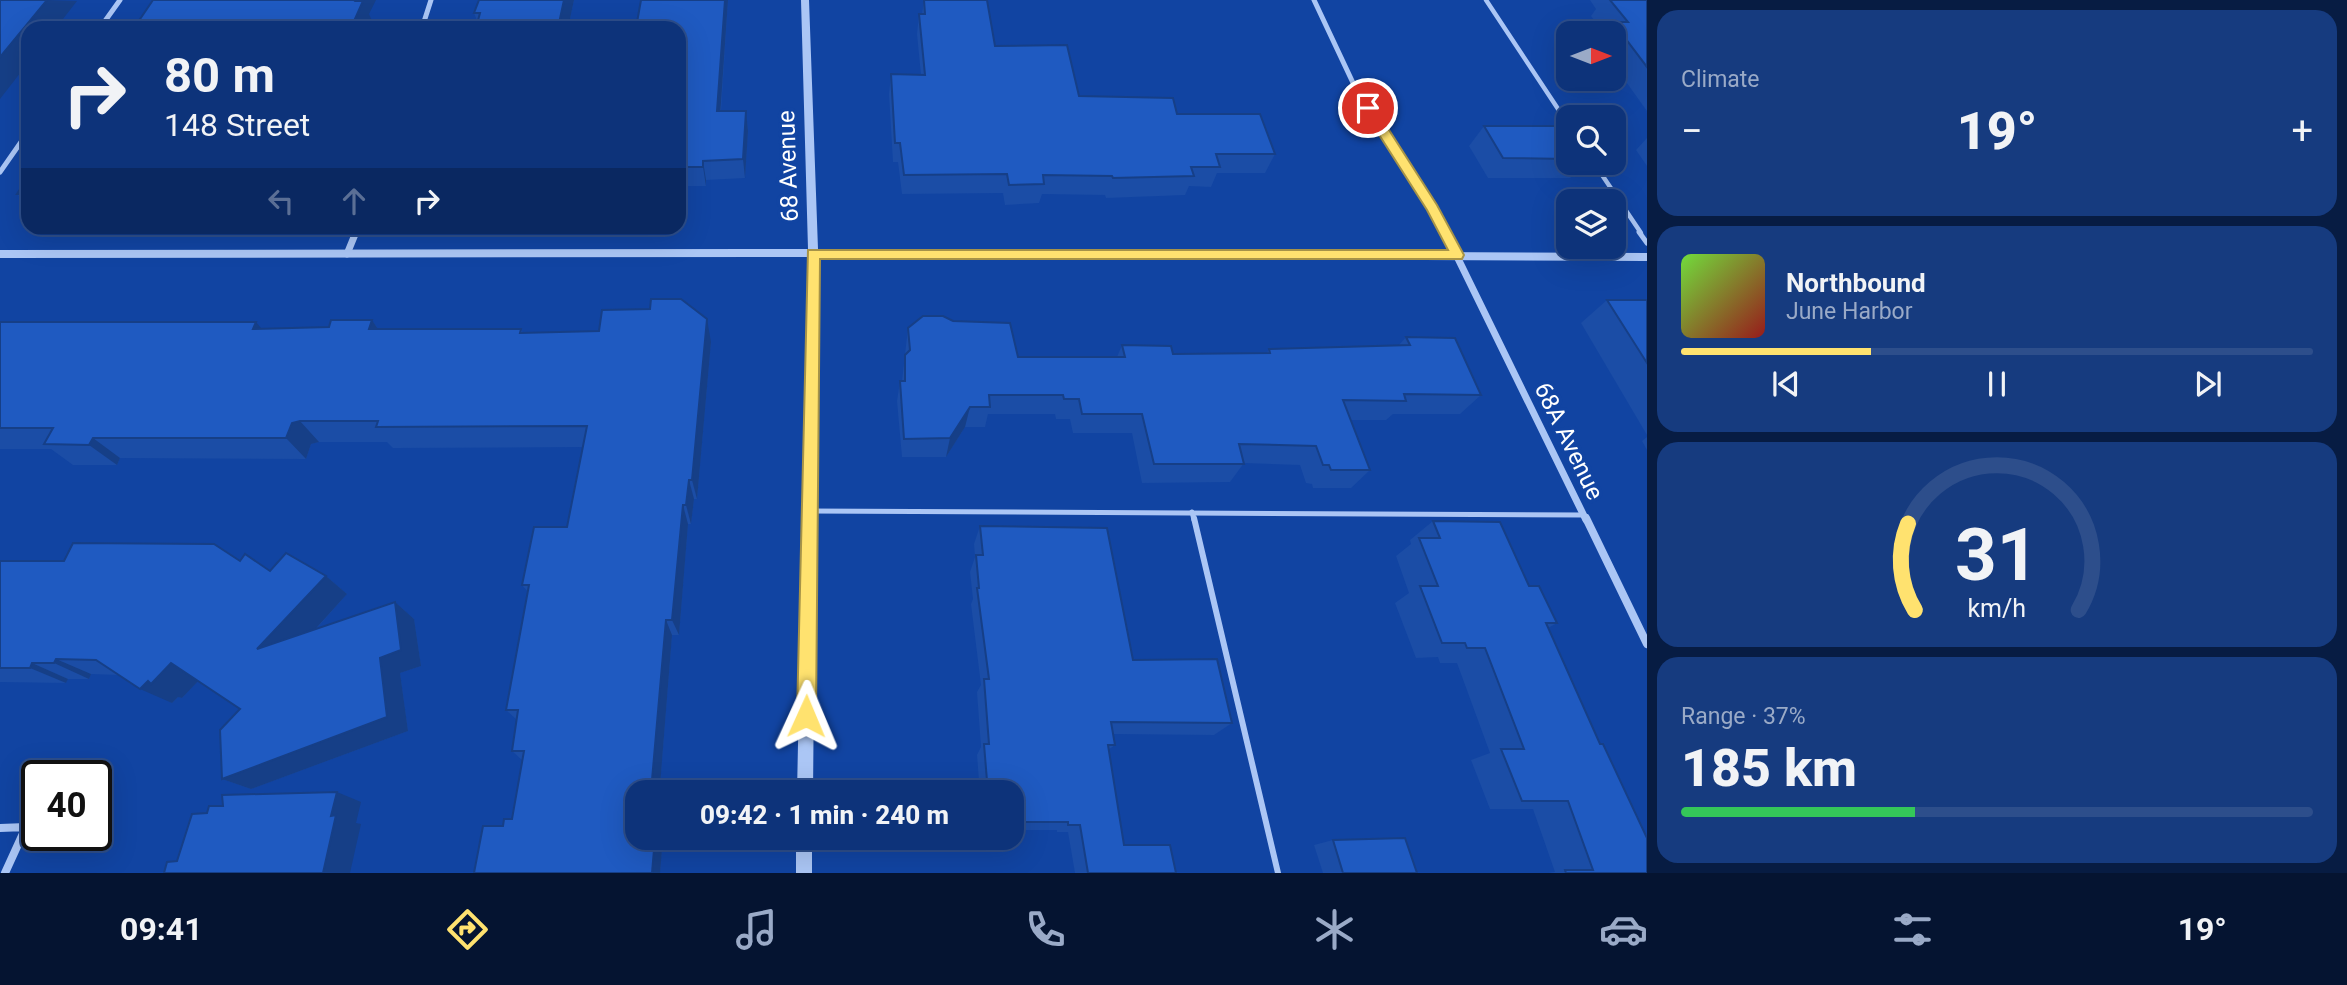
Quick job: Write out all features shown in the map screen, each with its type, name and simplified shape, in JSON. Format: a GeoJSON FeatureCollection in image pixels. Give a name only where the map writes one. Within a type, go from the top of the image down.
{"type":"FeatureCollection","features":[{"type":"Feature","properties":{"kind":"street"},"geometry":{"type":"LineString","coordinates":[[105,21],[120,0]]}},
{"type":"Feature","properties":{"kind":"street"},"geometry":{"type":"LineString","coordinates":[[424,21],[431,0]]}},
{"type":"Feature","properties":{"kind":"street","name":"68 Avenue"},"geometry":{"type":"LineString","coordinates":[[805,0],[813,254],[805,780]]}},
{"type":"Feature","properties":{"kind":"street","name":"68A Avenue"},"geometry":{"type":"LineString","coordinates":[[1314,0],[1354,85],[1433,208],[1647,643]]}},
{"type":"Feature","properties":{"kind":"street"},"geometry":{"type":"LineString","coordinates":[[0,172],[21,142]]}},
{"type":"Feature","properties":{"kind":"street"},"geometry":{"type":"LineString","coordinates":[[347,254],[355,235]]}},
{"type":"Feature","properties":{"kind":"street"},"geometry":{"type":"LineString","coordinates":[[0,254],[1647,257]]}},
{"type":"Feature","properties":{"kind":"street"},"geometry":{"type":"LineString","coordinates":[[0,828],[26,827],[5,873]]}},
{"type":"Feature","properties":{"kind":"street"},"geometry":{"type":"LineString","coordinates":[[804,850],[804,873]]}},
{"type":"Feature","properties":{"kind":"lane"},"geometry":{"type":"LineString","coordinates":[[1486,0],[1556,106]]}},
{"type":"Feature","properties":{"kind":"lane"},"geometry":{"type":"LineString","coordinates":[[1602,175],[1647,243]]}},
{"type":"Feature","properties":{"kind":"lane"},"geometry":{"type":"LineString","coordinates":[[809,511],[1584,515]]}},
{"type":"Feature","properties":{"kind":"lane"},"geometry":{"type":"LineString","coordinates":[[1192,512],[1278,873]]}},
{"type":"Feature","properties":{"kind":"building"},"geometry":{"type":"Polygon","coordinates":[[[0,0],[47,0],[30,21],[21,21],[21,32],[0,57],[0,0]]]}},
{"type":"Feature","properties":{"kind":"building"},"geometry":{"type":"Polygon","coordinates":[[[153,0],[363,1],[354,21],[139,21],[153,0]]]}},
{"type":"Feature","properties":{"kind":"building"},"geometry":{"type":"Polygon","coordinates":[[[479,0],[564,0],[560,21],[478,21],[480,13],[474,13],[479,0]]]}},
{"type":"Feature","properties":{"kind":"building"},"geometry":{"type":"Polygon","coordinates":[[[641,0],[725,0],[717,111],[746,111],[743,159],[703,161],[703,167],[686,167],[686,21],[637,21],[641,0]]]}},
{"type":"Feature","properties":{"kind":"building"},"geometry":{"type":"Polygon","coordinates":[[[924,0],[987,0],[995,46],[1067,45],[1079,96],[1173,98],[1177,114],[1260,114],[1275,154],[1216,154],[1220,167],[1191,167],[1194,176],[1113,178],[1043,175],[1044,184],[1009,185],[1007,174],[904,175],[900,143],[895,143],[891,74],[925,75],[919,14],[925,14],[924,0]]]}},
{"type":"Feature","properties":{"kind":"building"},"geometry":{"type":"Polygon","coordinates":[[[1610,0],[1647,0],[1647,67],[1626,39],[1628,22],[1610,0]]]}},
{"type":"Feature","properties":{"kind":"building"},"geometry":{"type":"Polygon","coordinates":[[[1484,126],[1556,126],[1556,159],[1503,158],[1484,126]]]}},
{"type":"Feature","properties":{"kind":"building"},"geometry":{"type":"Polygon","coordinates":[[[651,299],[681,299],[707,319],[692,480],[689,480],[686,505],[683,505],[672,620],[666,620],[652,780],[625,780],[625,850],[654,850],[652,873],[474,873],[483,826],[503,826],[504,819],[512,819],[524,751],[512,751],[518,710],[506,710],[529,585],[522,585],[534,527],[567,527],[587,426],[376,427],[378,421],[300,421],[292,423],[286,438],[93,438],[89,445],[44,444],[53,428],[0,428],[0,322],[256,322],[253,329],[329,327],[331,320],[372,320],[369,329],[521,329],[520,333],[599,331],[602,310],[650,309],[651,299]]]}},
{"type":"Feature","properties":{"kind":"building"},"geometry":{"type":"Polygon","coordinates":[[[1607,300],[1647,300],[1647,363],[1607,300]]]}},
{"type":"Feature","properties":{"kind":"building"},"geometry":{"type":"Polygon","coordinates":[[[923,316],[943,316],[953,321],[1010,323],[1018,357],[1125,357],[1122,345],[1171,346],[1173,354],[1270,353],[1269,349],[1410,345],[1406,337],[1455,338],[1481,395],[1404,394],[1406,401],[1343,400],[1370,470],[1331,470],[1329,465],[1323,465],[1316,446],[1239,444],[1244,464],[1154,464],[1142,414],[1082,414],[1079,399],[1064,399],[1063,395],[989,395],[990,407],[970,407],[950,438],[904,439],[900,381],[905,381],[905,355],[910,350],[908,328],[923,316]]]}},
{"type":"Feature","properties":{"kind":"building"},"geometry":{"type":"Polygon","coordinates":[[[1433,521],[1500,522],[1529,586],[1539,586],[1557,623],[1546,623],[1600,744],[1603,744],[1647,838],[1647,873],[1566,873],[1565,870],[1593,870],[1568,801],[1522,801],[1501,749],[1524,749],[1485,648],[1467,648],[1465,643],[1442,643],[1420,586],[1438,586],[1419,538],[1440,538],[1433,521]]]}},
{"type":"Feature","properties":{"kind":"building"},"geometry":{"type":"Polygon","coordinates":[[[980,526],[1107,528],[1133,660],[1217,659],[1232,723],[1111,722],[1115,745],[1108,745],[1124,845],[1170,845],[1176,873],[1088,873],[1080,825],[1068,825],[1068,822],[1024,822],[1024,780],[987,780],[984,744],[989,744],[984,679],[989,679],[977,588],[976,555],[983,555],[980,526]]]}},
{"type":"Feature","properties":{"kind":"building"},"geometry":{"type":"Polygon","coordinates":[[[73,543],[214,544],[240,561],[245,554],[270,571],[286,553],[326,576],[257,649],[395,602],[401,650],[380,658],[387,717],[222,779],[220,730],[240,709],[171,663],[151,684],[148,681],[140,689],[96,660],[56,659],[54,663],[32,663],[30,668],[0,668],[0,561],[64,561],[73,543]]]}},
{"type":"Feature","properties":{"kind":"building"},"geometry":{"type":"Polygon","coordinates":[[[337,792],[331,816],[336,815],[323,873],[164,873],[167,862],[177,861],[192,814],[207,813],[209,806],[223,806],[222,795],[337,792]]]}},
{"type":"Feature","properties":{"kind":"building"},"geometry":{"type":"Polygon","coordinates":[[[1405,838],[1417,873],[1343,873],[1333,840],[1405,838]]]}},
{"type":"Feature","properties":{"kind":"route"},"geometry":{"type":"LineString","coordinates":[[806,716],[813,254],[1457,255],[1433,208],[1368,108]]}}]}
